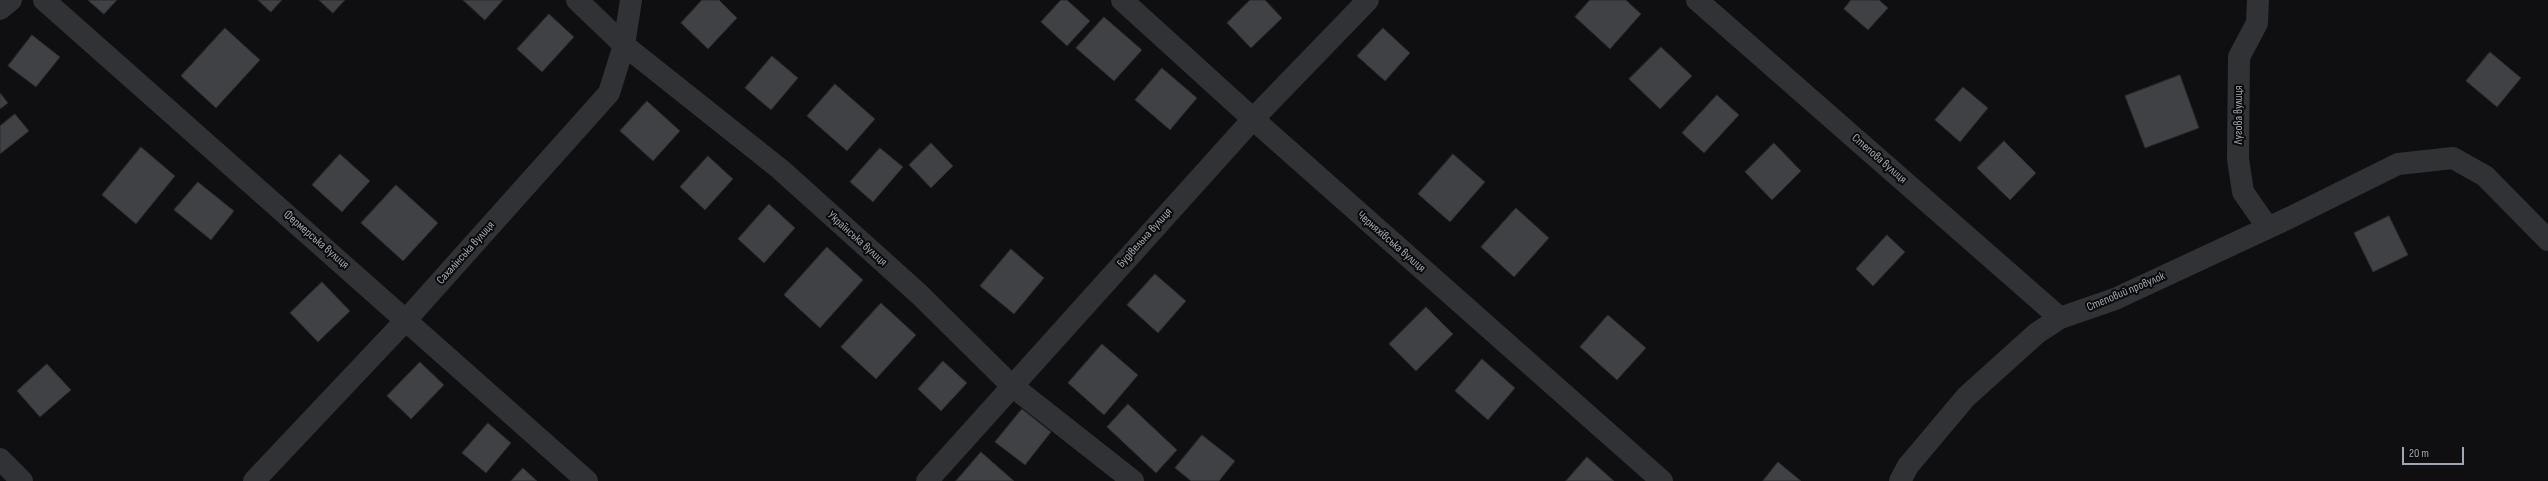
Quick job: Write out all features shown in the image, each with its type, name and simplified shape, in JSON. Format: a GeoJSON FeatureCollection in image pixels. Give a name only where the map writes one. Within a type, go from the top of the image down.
{"type":"FeatureCollection","features":[{"type":"Feature","properties":{"kind":"street"},"geometry":{"type":"LineString","coordinates":[[0,9],[11,0]]}},
{"type":"Feature","properties":{"kind":"street","name":"Фермерська вулиця"},"geometry":{"type":"LineString","coordinates":[[44,0],[587,481]]}},
{"type":"Feature","properties":{"kind":"street","name":"Українська вулиця"},"geometry":{"type":"LineString","coordinates":[[577,0],[624,45],[780,170],[919,294],[1011,385],[1133,481]]}},
{"type":"Feature","properties":{"kind":"street","name":"Сахалінська вулиця"},"geometry":{"type":"LineString","coordinates":[[254,481],[406,320],[608,93],[624,45],[631,0]]}},
{"type":"Feature","properties":{"kind":"street","name":"Черняхівська вулиця"},"geometry":{"type":"LineString","coordinates":[[1122,0],[1253,119],[1662,481]]}},
{"type":"Feature","properties":{"kind":"street","name":"Будівельна вулиця"},"geometry":{"type":"LineString","coordinates":[[927,481],[1011,385],[1253,119],[1368,0]]}},
{"type":"Feature","properties":{"kind":"street","name":"Степова вулиця"},"geometry":{"type":"LineString","coordinates":[[1697,0],[2060,318]]}},
{"type":"Feature","properties":{"kind":"street","name":"Лугова вулиця"},"geometry":{"type":"LineString","coordinates":[[2258,0],[2257,23],[2239,57],[2238,159],[2243,192],[2268,228]]}},
{"type":"Feature","properties":{"kind":"street","name":"Степовий провулок"},"geometry":{"type":"LineString","coordinates":[[1900,481],[1908,466],[1966,397],[2037,333],[2060,318],[2115,299],[2268,228],[2398,164],[2453,158],[2486,176],[2548,240]]}},
{"type":"Feature","properties":{"kind":"street"},"geometry":{"type":"LineString","coordinates":[[0,459],[22,481]]}},
{"type":"Feature","properties":{"kind":"building"},"geometry":{"type":"Polygon","coordinates":[[[88,0],[117,0],[104,14],[88,0]]]}},
{"type":"Feature","properties":{"kind":"building"},"geometry":{"type":"Polygon","coordinates":[[[258,0],[282,0],[271,12],[258,0]]]}},
{"type":"Feature","properties":{"kind":"building"},"geometry":{"type":"Polygon","coordinates":[[[319,0],[345,0],[333,13],[319,0]]]}},
{"type":"Feature","properties":{"kind":"building"},"geometry":{"type":"Polygon","coordinates":[[[463,0],[503,0],[485,20],[463,0]]]}},
{"type":"Feature","properties":{"kind":"building"},"geometry":{"type":"Polygon","coordinates":[[[702,0],[719,0],[737,18],[708,49],[681,23],[702,0]]]}},
{"type":"Feature","properties":{"kind":"building"},"geometry":{"type":"Polygon","coordinates":[[[1061,0],[1067,0],[1090,21],[1067,46],[1041,22],[1061,0]]]}},
{"type":"Feature","properties":{"kind":"building"},"geometry":{"type":"Polygon","coordinates":[[[1250,0],[1265,0],[1282,18],[1251,48],[1227,23],[1250,0]]]}},
{"type":"Feature","properties":{"kind":"building"},"geometry":{"type":"Polygon","coordinates":[[[1590,0],[1626,0],[1641,14],[1610,49],[1575,17],[1590,0]]]}},
{"type":"Feature","properties":{"kind":"building"},"geometry":{"type":"Polygon","coordinates":[[[1851,0],[1879,0],[1888,8],[1868,30],[1844,9],[1851,0]]]}},
{"type":"Feature","properties":{"kind":"building"},"geometry":{"type":"Polygon","coordinates":[[[549,14],[574,37],[542,72],[517,49],[549,14]]]}},
{"type":"Feature","properties":{"kind":"building"},"geometry":{"type":"Polygon","coordinates":[[[1104,17],[1142,50],[1114,81],[1076,48],[1104,17]]]}},
{"type":"Feature","properties":{"kind":"building"},"geometry":{"type":"Polygon","coordinates":[[[225,28],[260,60],[216,108],[181,76],[225,28]]]}},
{"type":"Feature","properties":{"kind":"building"},"geometry":{"type":"Polygon","coordinates":[[[1383,28],[1410,53],[1385,81],[1357,56],[1383,28]]]}},
{"type":"Feature","properties":{"kind":"building"},"geometry":{"type":"Polygon","coordinates":[[[32,35],[60,57],[36,87],[8,66],[32,35]]]}},
{"type":"Feature","properties":{"kind":"building"},"geometry":{"type":"Polygon","coordinates":[[[1661,47],[1692,76],[1660,109],[1629,79],[1661,47]]]}},
{"type":"Feature","properties":{"kind":"building"},"geometry":{"type":"Polygon","coordinates":[[[2490,52],[2521,78],[2497,107],[2466,81],[2490,52]]]}},
{"type":"Feature","properties":{"kind":"building"},"geometry":{"type":"Polygon","coordinates":[[[772,56],[798,78],[771,110],[745,88],[772,56]]]}},
{"type":"Feature","properties":{"kind":"building"},"geometry":{"type":"Polygon","coordinates":[[[1162,68],[1197,98],[1170,130],[1135,100],[1162,68]]]}},
{"type":"Feature","properties":{"kind":"building"},"geometry":{"type":"Polygon","coordinates":[[[2180,75],[2199,128],[2145,148],[2125,96],[2180,75]]]}},
{"type":"Feature","properties":{"kind":"building"},"geometry":{"type":"Polygon","coordinates":[[[835,84],[875,119],[847,151],[807,116],[835,84]]]}},
{"type":"Feature","properties":{"kind":"building"},"geometry":{"type":"Polygon","coordinates":[[[1963,87],[1988,108],[1960,142],[1935,120],[1963,87]]]}},
{"type":"Feature","properties":{"kind":"building"},"geometry":{"type":"Polygon","coordinates":[[[0,93],[8,103],[0,109],[0,93]]]}},
{"type":"Feature","properties":{"kind":"building"},"geometry":{"type":"Polygon","coordinates":[[[1717,95],[1739,115],[1704,153],[1682,133],[1717,95]]]}},
{"type":"Feature","properties":{"kind":"building"},"geometry":{"type":"Polygon","coordinates":[[[647,101],[680,131],[653,161],[620,131],[647,101]]]}},
{"type":"Feature","properties":{"kind":"building"},"geometry":{"type":"Polygon","coordinates":[[[15,114],[29,131],[0,154],[0,126],[15,114]]]}},
{"type":"Feature","properties":{"kind":"building"},"geometry":{"type":"Polygon","coordinates":[[[2004,141],[2036,173],[2010,200],[1977,168],[2004,141]]]}},
{"type":"Feature","properties":{"kind":"building"},"geometry":{"type":"Polygon","coordinates":[[[931,143],[953,166],[931,188],[909,165],[931,143]]]}},
{"type":"Feature","properties":{"kind":"building"},"geometry":{"type":"Polygon","coordinates":[[[1774,143],[1801,171],[1772,200],[1745,172],[1774,143]]]}},
{"type":"Feature","properties":{"kind":"building"},"geometry":{"type":"Polygon","coordinates":[[[141,147],[175,176],[136,224],[102,195],[141,147]]]}},
{"type":"Feature","properties":{"kind":"building"},"geometry":{"type":"Polygon","coordinates":[[[880,148],[903,167],[873,202],[850,182],[880,148]]]}},
{"type":"Feature","properties":{"kind":"building"},"geometry":{"type":"Polygon","coordinates":[[[340,154],[370,181],[342,212],[312,185],[340,154]]]}},
{"type":"Feature","properties":{"kind":"building"},"geometry":{"type":"Polygon","coordinates":[[[1453,154],[1485,182],[1450,222],[1418,194],[1453,154]]]}},
{"type":"Feature","properties":{"kind":"building"},"geometry":{"type":"Polygon","coordinates":[[[708,156],[733,179],[705,210],[680,187],[708,156]]]}},
{"type":"Feature","properties":{"kind":"building"},"geometry":{"type":"Polygon","coordinates":[[[198,182],[234,211],[211,240],[174,210],[198,182]]]}},
{"type":"Feature","properties":{"kind":"building"},"geometry":{"type":"Polygon","coordinates":[[[396,185],[438,223],[403,261],[361,223],[396,185]]]}},
{"type":"Feature","properties":{"kind":"building"},"geometry":{"type":"Polygon","coordinates":[[[769,204],[795,228],[764,263],[738,239],[769,204]]]}},
{"type":"Feature","properties":{"kind":"building"},"geometry":{"type":"Polygon","coordinates":[[[1516,208],[1549,238],[1514,277],[1481,247],[1516,208]]]}},
{"type":"Feature","properties":{"kind":"building"},"geometry":{"type":"Polygon","coordinates":[[[2389,216],[2408,255],[2373,272],[2354,233],[2389,216]]]}},
{"type":"Feature","properties":{"kind":"building"},"geometry":{"type":"Polygon","coordinates":[[[1887,235],[1905,252],[1873,286],[1856,269],[1887,235]]]}},
{"type":"Feature","properties":{"kind":"building"},"geometry":{"type":"Polygon","coordinates":[[[827,247],[863,280],[820,328],[784,295],[827,247]]]}},
{"type":"Feature","properties":{"kind":"building"},"geometry":{"type":"Polygon","coordinates":[[[1011,249],[1044,278],[1014,314],[980,286],[1011,249]]]}},
{"type":"Feature","properties":{"kind":"building"},"geometry":{"type":"Polygon","coordinates":[[[1155,274],[1186,301],[1158,333],[1127,305],[1155,274]]]}},
{"type":"Feature","properties":{"kind":"building"},"geometry":{"type":"Polygon","coordinates":[[[322,282],[350,311],[318,342],[290,313],[322,282]]]}},
{"type":"Feature","properties":{"kind":"building"},"geometry":{"type":"Polygon","coordinates":[[[881,303],[916,335],[876,379],[841,347],[881,303]]]}},
{"type":"Feature","properties":{"kind":"building"},"geometry":{"type":"Polygon","coordinates":[[[1426,307],[1453,334],[1416,371],[1389,344],[1426,307]]]}},
{"type":"Feature","properties":{"kind":"building"},"geometry":{"type":"Polygon","coordinates":[[[1608,315],[1646,348],[1617,380],[1580,347],[1608,315]]]}},
{"type":"Feature","properties":{"kind":"building"},"geometry":{"type":"Polygon","coordinates":[[[1102,344],[1138,375],[1104,415],[1068,383],[1102,344]]]}},
{"type":"Feature","properties":{"kind":"building"},"geometry":{"type":"Polygon","coordinates":[[[1482,359],[1515,388],[1488,420],[1455,391],[1482,359]]]}},
{"type":"Feature","properties":{"kind":"building"},"geometry":{"type":"Polygon","coordinates":[[[943,361],[967,383],[941,411],[918,389],[943,361]]]}},
{"type":"Feature","properties":{"kind":"building"},"geometry":{"type":"Polygon","coordinates":[[[420,362],[444,385],[411,419],[387,396],[420,362]]]}},
{"type":"Feature","properties":{"kind":"building"},"geometry":{"type":"Polygon","coordinates":[[[47,364],[71,390],[40,417],[17,391],[47,364]]]}},
{"type":"Feature","properties":{"kind":"building"},"geometry":{"type":"Polygon","coordinates":[[[1128,404],[1177,450],[1156,473],[1107,427],[1128,404]]]}},
{"type":"Feature","properties":{"kind":"building"},"geometry":{"type":"Polygon","coordinates":[[[1022,409],[1051,432],[1025,465],[995,442],[1022,409]]]}},
{"type":"Feature","properties":{"kind":"building"},"geometry":{"type":"Polygon","coordinates":[[[488,423],[511,443],[486,473],[462,453],[488,423]]]}},
{"type":"Feature","properties":{"kind":"building"},"geometry":{"type":"Polygon","coordinates":[[[1202,435],[1235,461],[1219,481],[1191,481],[1175,468],[1202,435]]]}},
{"type":"Feature","properties":{"kind":"building"},"geometry":{"type":"Polygon","coordinates":[[[981,452],[1014,481],[956,481],[981,452]]]}},
{"type":"Feature","properties":{"kind":"building"},"geometry":{"type":"Polygon","coordinates":[[[1587,457],[1614,481],[1566,481],[1587,457]]]}},
{"type":"Feature","properties":{"kind":"building"},"geometry":{"type":"Polygon","coordinates":[[[1778,462],[1801,481],[1763,481],[1778,462]]]}},
{"type":"Feature","properties":{"kind":"building"},"geometry":{"type":"Polygon","coordinates":[[[523,468],[537,481],[511,481],[523,468]]]}}]}
